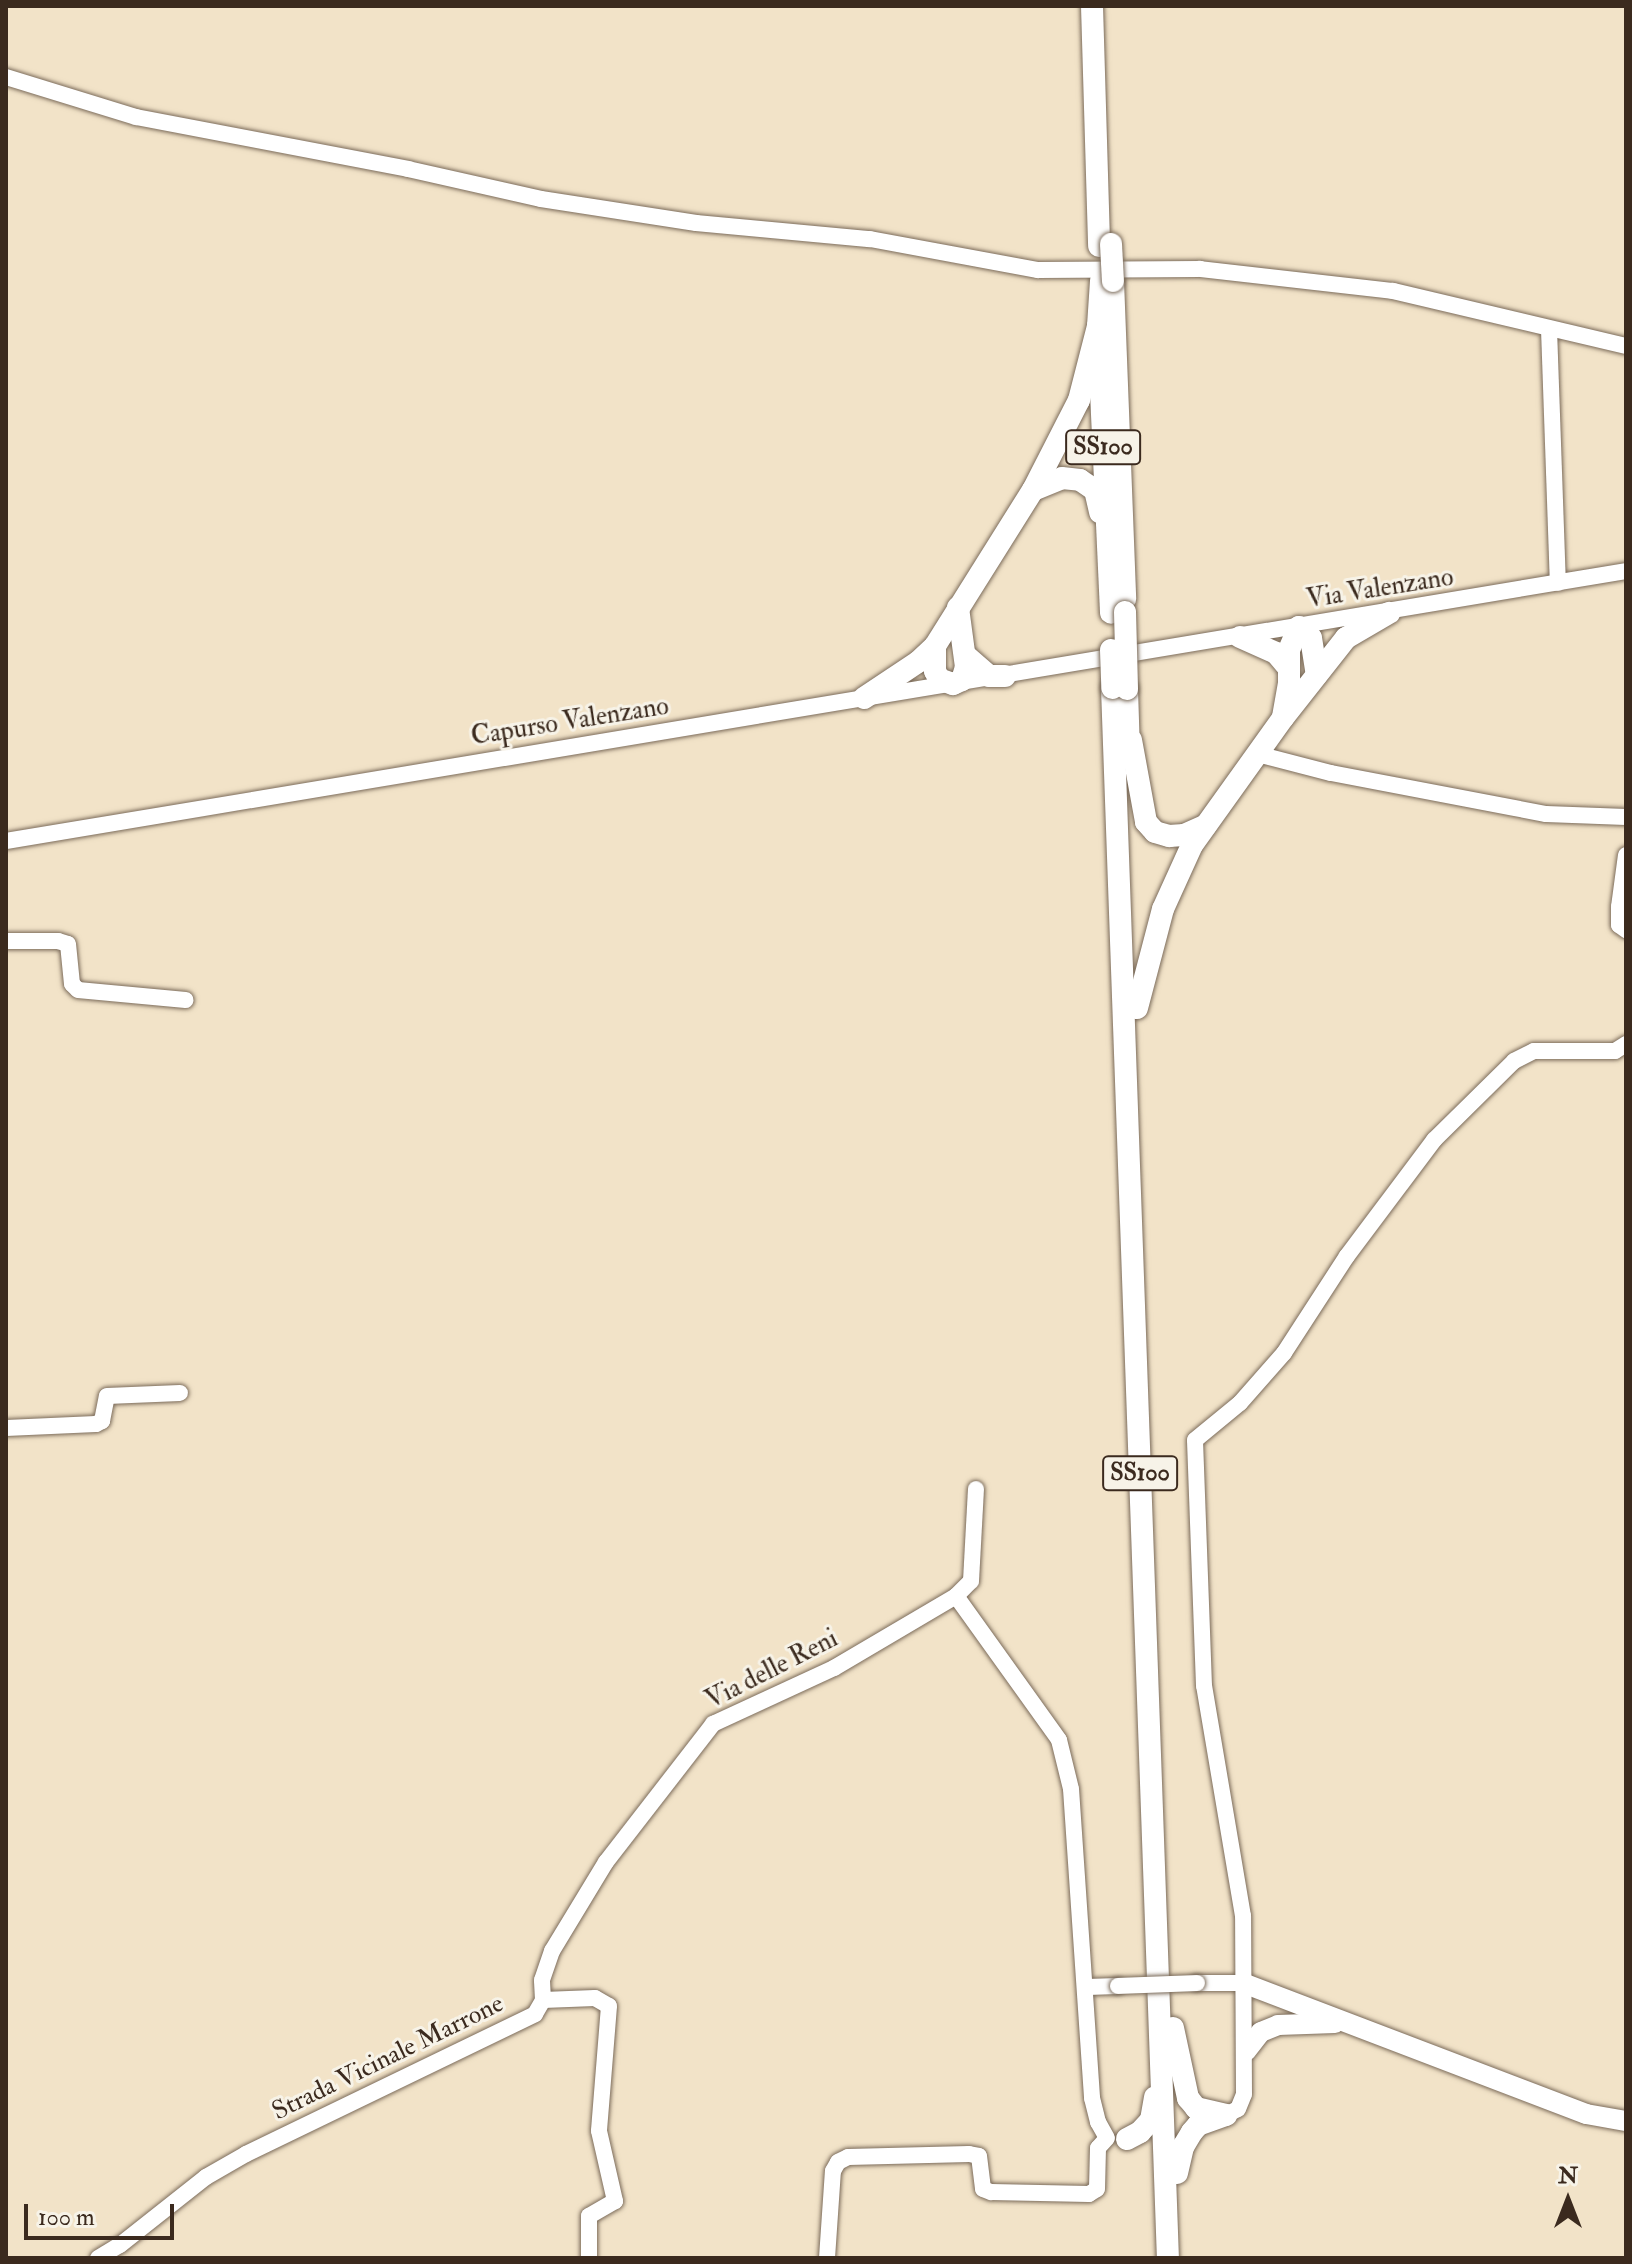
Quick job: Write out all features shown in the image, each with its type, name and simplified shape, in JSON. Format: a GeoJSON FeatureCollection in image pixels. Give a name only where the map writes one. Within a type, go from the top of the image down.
{"type":"FeatureCollection","features":[{"type":"Feature","properties":{"kind":"highway","name":"SS100"},"geometry":{"type":"LineString","coordinates":[[1092,6],[1107,281],[1115,608],[1111,658],[1128,723],[1179,2258]]}},
{"type":"Feature","properties":{"kind":"highway","name":"SS100"},"geometry":{"type":"LineString","coordinates":[[1105,6],[1105,245]]}},
{"type":"Feature","properties":{"kind":"highway","name":"SS100"},"geometry":{"type":"LineString","coordinates":[[864,698],[918,662],[935,646],[1033,490],[1079,400],[1107,281]]}},
{"type":"Feature","properties":{"kind":"highway","name":"SS100"},"geometry":{"type":"LineString","coordinates":[[1098,326],[1119,688],[1168,2258]]}},
{"type":"Feature","properties":{"kind":"highway","name":"SS100"},"geometry":{"type":"LineString","coordinates":[[1033,490],[1062,478],[1080,480],[1095,490],[1115,608]]}},
{"type":"Feature","properties":{"kind":"highway"},"geometry":{"type":"LineString","coordinates":[[958,607],[960,642],[965,655],[989,676],[1005,676]]}},
{"type":"Feature","properties":{"kind":"highway","name":"SS100"},"geometry":{"type":"LineString","coordinates":[[1137,1008],[1163,909],[1180,867],[1206,825],[1283,718],[1346,638],[1389,613]]}},
{"type":"Feature","properties":{"kind":"highway","name":"SS100"},"geometry":{"type":"LineString","coordinates":[[1283,718],[1289,682],[1287,666],[1292,639],[1299,627]]}},
{"type":"Feature","properties":{"kind":"highway"},"geometry":{"type":"LineString","coordinates":[[1299,627],[1311,638],[1317,675]]}},
{"type":"Feature","properties":{"kind":"highway"},"geometry":{"type":"LineString","coordinates":[[1240,637],[1276,653],[1287,666]]}},
{"type":"Feature","properties":{"kind":"highway"},"geometry":{"type":"LineString","coordinates":[[935,646],[935,671],[939,679],[953,684],[962,680],[965,655]]}},
{"type":"Feature","properties":{"kind":"highway"},"geometry":{"type":"LineString","coordinates":[[1128,723],[1146,822],[1155,832],[1169,836],[1184,835],[1206,825]]}},
{"type":"Feature","properties":{"kind":"highway","name":"SS100"},"geometry":{"type":"LineString","coordinates":[[1173,2028],[1188,2098],[1196,2108],[1226,2115]]}},
{"type":"Feature","properties":{"kind":"highway","name":"SS100"},"geometry":{"type":"LineString","coordinates":[[1117,2138],[1140,2132],[1151,2120],[1156,2063],[1161,2053]]}},
{"type":"Feature","properties":{"kind":"highway","name":"SS100"},"geometry":{"type":"LineString","coordinates":[[1177,2173],[1183,2147],[1192,2132],[1207,2121],[1226,2115]]}},
{"type":"Feature","properties":{"kind":"highway","name":"SS100"},"geometry":{"type":"LineString","coordinates":[[1117,2138],[1150,2154],[1166,2207]]}},
{"type":"Feature","properties":{"kind":"main road"},"geometry":{"type":"LineString","coordinates":[[1243,1983],[1586,2114],[1626,2121]]}},
{"type":"Feature","properties":{"kind":"main road"},"geometry":{"type":"LineString","coordinates":[[1246,2051],[1261,2032],[1278,2025],[1344,2022]]}},
{"type":"Feature","properties":{"kind":"street"},"geometry":{"type":"LineString","coordinates":[[6,77],[136,117],[408,169],[541,199],[696,223],[870,239],[1038,270],[1200,269],[1393,291],[1626,346]]}},
{"type":"Feature","properties":{"kind":"street"},"geometry":{"type":"LineString","coordinates":[[1549,329],[1558,583]]}},
{"type":"Feature","properties":{"kind":"street","name":"Via Valenzano"},"geometry":{"type":"LineString","coordinates":[[1142,653],[1626,571]]}},
{"type":"Feature","properties":{"kind":"street","name":"Capurso Valenzano"},"geometry":{"type":"LineString","coordinates":[[6,841],[1142,653]]}},
{"type":"Feature","properties":{"kind":"street"},"geometry":{"type":"LineString","coordinates":[[1257,754],[1331,773],[1546,814],[1626,817]]}},
{"type":"Feature","properties":{"kind":"street"},"geometry":{"type":"LineString","coordinates":[[1626,855],[1619,907],[1619,925],[1626,930]]}},
{"type":"Feature","properties":{"kind":"street"},"geometry":{"type":"LineString","coordinates":[[6,941],[68,944],[72,984],[78,990],[186,1000]]}},
{"type":"Feature","properties":{"kind":"street"},"geometry":{"type":"LineString","coordinates":[[1226,2115],[1238,2109],[1244,2094],[1243,1916],[1204,1686],[1195,1440],[1240,1403],[1284,1353],[1347,1256],[1434,1140],[1514,1061],[1534,1051],[1615,1051],[1626,1044]]}},
{"type":"Feature","properties":{"kind":"street"},"geometry":{"type":"LineString","coordinates":[[6,1428],[96,1424],[102,1421],[107,1396],[180,1393]]}},
{"type":"Feature","properties":{"kind":"street"},"geometry":{"type":"LineString","coordinates":[[827,2258],[833,2171],[838,2162],[848,2157],[969,2154],[979,2156],[983,2189],[991,2192],[1089,2194],[1097,2189],[1098,2148],[1117,2138],[1098,2122],[1092,2098],[1087,1987],[1071,1789],[1059,1740],[956,1596],[971,1581],[976,1489]]}},
{"type":"Feature","properties":{"kind":"street","name":"Via delle Reni"},"geometry":{"type":"LineString","coordinates":[[543,2000],[542,1980],[552,1951],[606,1862],[713,1724],[834,1668],[956,1596]]}},
{"type":"Feature","properties":{"kind":"street"},"geometry":{"type":"LineString","coordinates":[[1087,1987],[1243,1983]]}},
{"type":"Feature","properties":{"kind":"street","name":"Strada Vicinale Marrone"},"geometry":{"type":"LineString","coordinates":[[98,2258],[120,2245],[206,2177],[246,2154],[535,2014],[543,2000],[595,1998],[609,2006],[599,2131],[615,2201],[589,2216],[589,2258]]}}]}
